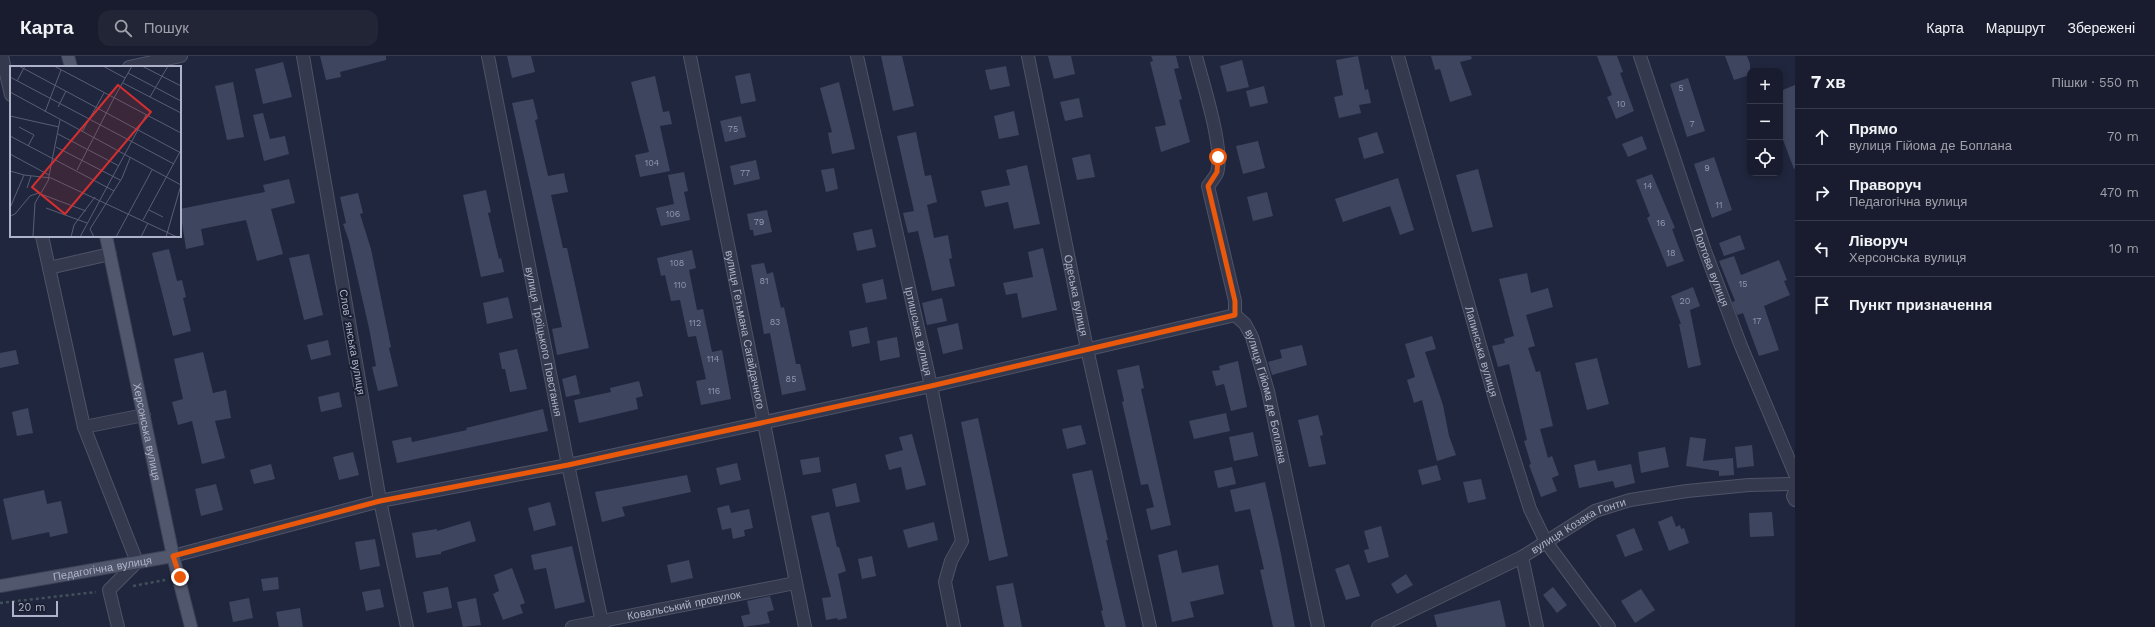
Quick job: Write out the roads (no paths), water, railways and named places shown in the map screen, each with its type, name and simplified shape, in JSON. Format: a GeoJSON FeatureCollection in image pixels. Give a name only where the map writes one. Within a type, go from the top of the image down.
{"type":"FeatureCollection","features":[{"type":"Feature","properties":{"kind":"main road"},"geometry":{"type":"LineString","coordinates":[[68,56],[71,66]]}},
{"type":"Feature","properties":{"kind":"main road","name":"Херсонська вулиця"},"geometry":{"type":"LineString","coordinates":[[106,237],[173,556],[180,577],[191,627]]}},
{"type":"Feature","properties":{"kind":"main road","name":"Педагогічна вулиця"},"geometry":{"type":"LineString","coordinates":[[0,586],[173,556]]}},
{"type":"Feature","properties":{"kind":"street"},"geometry":{"type":"LineString","coordinates":[[2,56],[10,91]]}},
{"type":"Feature","properties":{"kind":"street"},"geometry":{"type":"LineString","coordinates":[[134,66],[181,56]]}},
{"type":"Feature","properties":{"kind":"street","name":"Словʼянська вулиця"},"geometry":{"type":"LineString","coordinates":[[303,56],[380,501],[407,627]]}},
{"type":"Feature","properties":{"kind":"street","name":"вулиця Троїцького Повстання"},"geometry":{"type":"LineString","coordinates":[[488,56],[568,465],[602,624]]}},
{"type":"Feature","properties":{"kind":"street","name":"вулиця Гетьмана Сагайдачного"},"geometry":{"type":"LineString","coordinates":[[690,56],[805,627]]}},
{"type":"Feature","properties":{"kind":"street","name":"Іртишська вулиця"},"geometry":{"type":"LineString","coordinates":[[857,56],[931,386],[962,541],[951,561],[945,582],[954,627]]}},
{"type":"Feature","properties":{"kind":"street","name":"Одеська вулиця"},"geometry":{"type":"LineString","coordinates":[[1028,56],[1087,349],[1150,627]]}},
{"type":"Feature","properties":{"kind":"street"},"geometry":{"type":"LineString","coordinates":[[1196,56],[1213,124],[1218,157],[1217,172],[1208,186],[1235,301],[1235,315]]}},
{"type":"Feature","properties":{"kind":"street","name":"Лапинська вулиця"},"geometry":{"type":"LineString","coordinates":[[1398,56],[1496,402],[1530,509],[1546,542],[1608,627]]}},
{"type":"Feature","properties":{"kind":"street","name":"Портова вулиця"},"geometry":{"type":"LineString","coordinates":[[1640,56],[1705,251],[1741,346],[1795,474]]}},
{"type":"Feature","properties":{"kind":"street"},"geometry":{"type":"LineString","coordinates":[[42,237],[84,427],[136,562],[109,590],[118,627]]}},
{"type":"Feature","properties":{"kind":"street"},"geometry":{"type":"LineString","coordinates":[[49,268],[110,254]]}},
{"type":"Feature","properties":{"kind":"street","name":"Педагогічна вулиця"},"geometry":{"type":"LineString","coordinates":[[173,556],[380,501],[568,465],[931,386],[1235,315]]}},
{"type":"Feature","properties":{"kind":"street","name":"вулиця Гійома де Боплана"},"geometry":{"type":"LineString","coordinates":[[1235,315],[1244,324],[1252,337],[1268,391],[1318,627]]}},
{"type":"Feature","properties":{"kind":"street"},"geometry":{"type":"LineString","coordinates":[[84,427],[144,415]]}},
{"type":"Feature","properties":{"kind":"street","name":"вулиця Козака Гонти"},"geometry":{"type":"LineString","coordinates":[[1378,627],[1522,557],[1595,511],[1630,500],[1688,491],[1749,485],[1795,484]]}},
{"type":"Feature","properties":{"kind":"street"},"geometry":{"type":"LineString","coordinates":[[1795,492],[1793,496],[1795,500]]}},
{"type":"Feature","properties":{"kind":"street"},"geometry":{"type":"LineString","coordinates":[[1522,557],[1537,627]]}},
{"type":"Feature","properties":{"kind":"street","name":"Ковальський провулок"},"geometry":{"type":"LineString","coordinates":[[572,627],[602,624],[795,583]]}}]}
